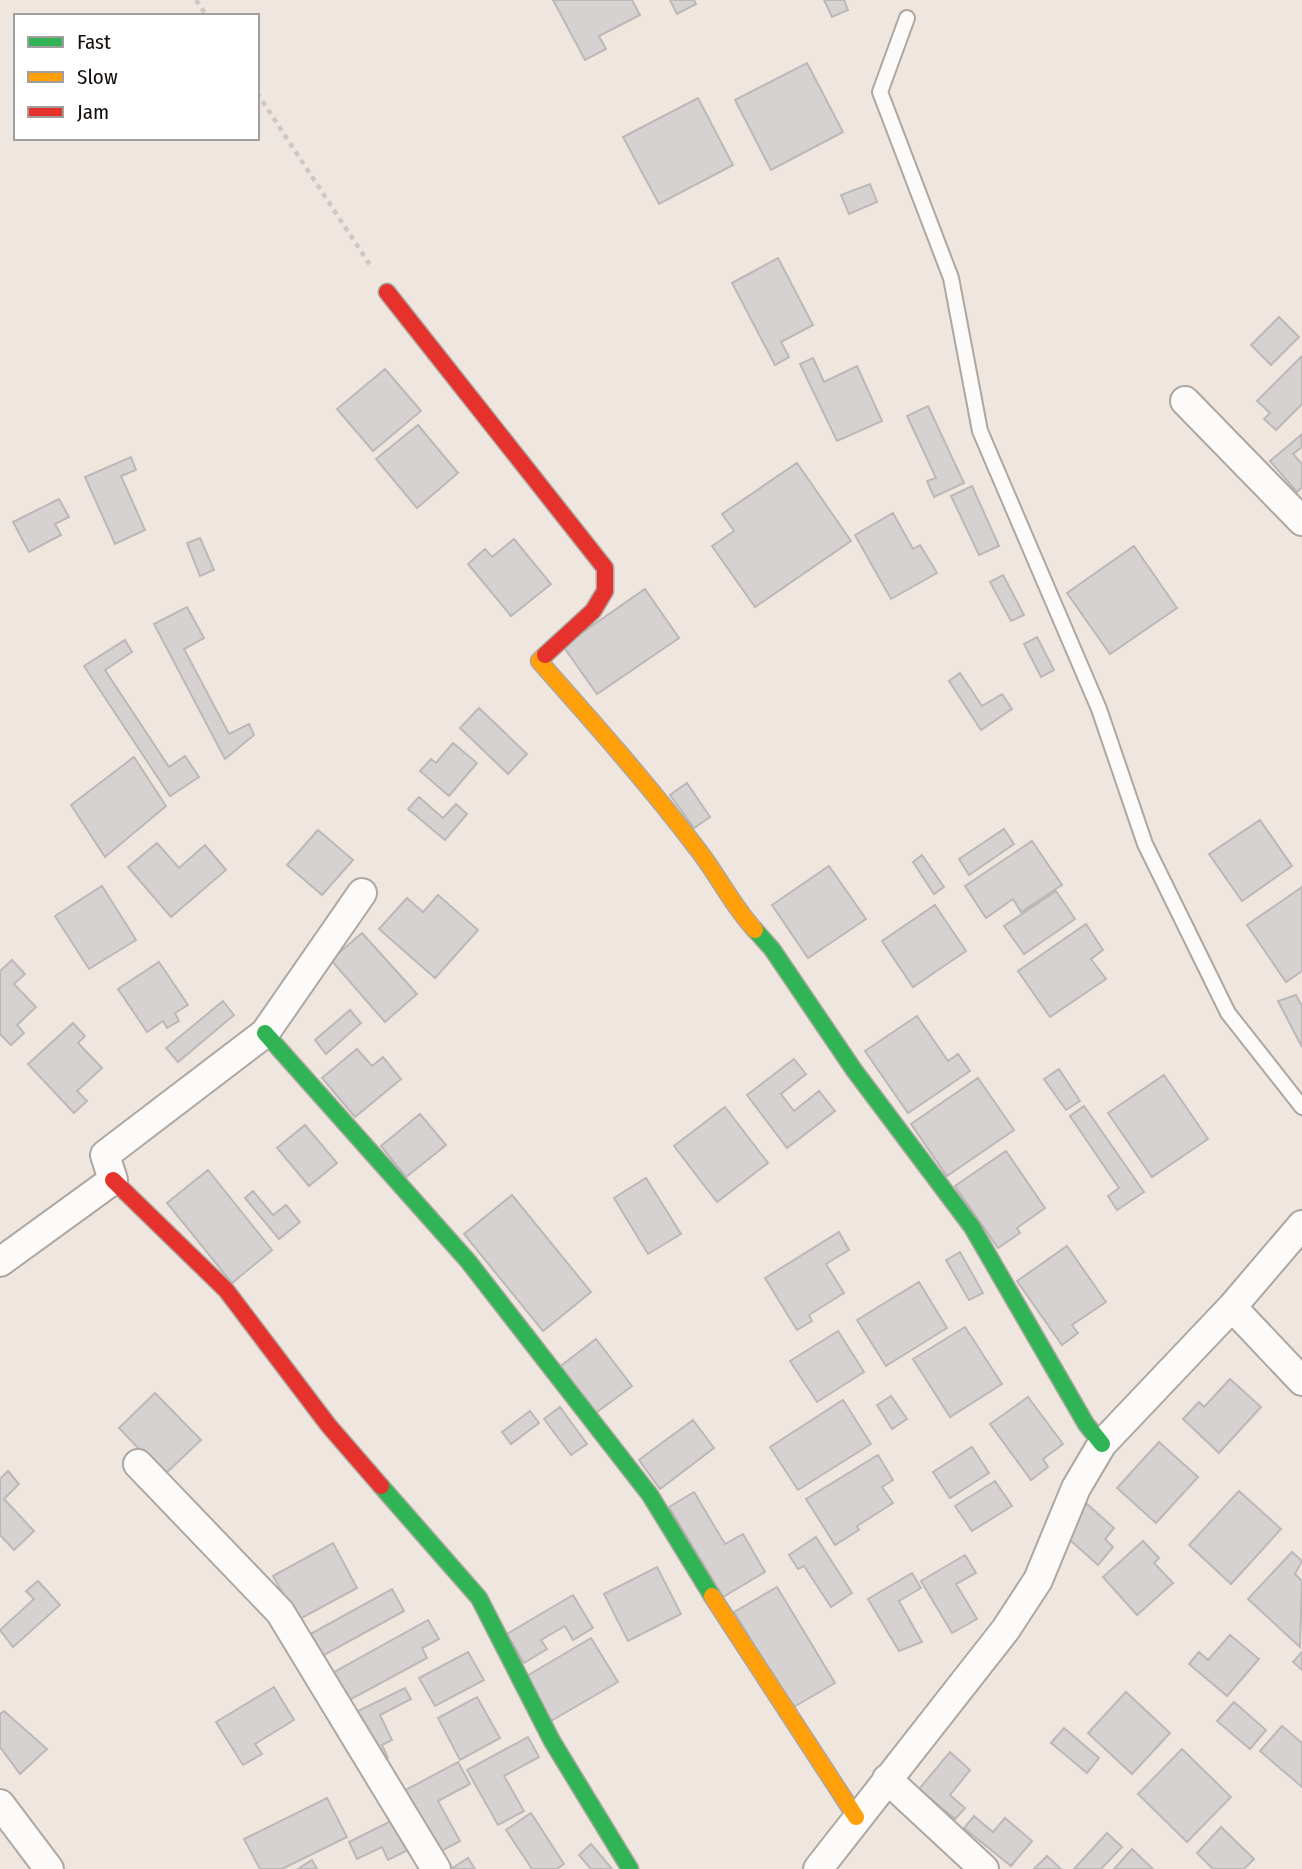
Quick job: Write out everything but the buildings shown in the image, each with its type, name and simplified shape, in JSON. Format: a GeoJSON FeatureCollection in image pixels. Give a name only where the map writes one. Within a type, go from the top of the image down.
{"type":"FeatureCollection","features":[{"type":"Feature","properties":{"kind":"street"},"geometry":{"type":"LineString","coordinates":[[387,292],[605,568],[605,592],[593,611],[539,661],[612,743],[701,853],[734,907],[772,948],[854,1070],[972,1227],[1086,1424],[1102,1444]]}},
{"type":"Feature","properties":{"kind":"street"},"geometry":{"type":"LineString","coordinates":[[1185,401],[1302,521]]}},
{"type":"Feature","properties":{"kind":"street"},"geometry":{"type":"LineString","coordinates":[[362,892],[265,1033],[105,1155],[113,1180],[226,1290],[329,1426],[479,1598],[552,1741],[631,1869]]}},
{"type":"Feature","properties":{"kind":"street"},"geometry":{"type":"LineString","coordinates":[[265,1033],[468,1261],[650,1494],[747,1653],[856,1817]]}},
{"type":"Feature","properties":{"kind":"street"},"geometry":{"type":"LineString","coordinates":[[0,1262],[113,1180]]}},
{"type":"Feature","properties":{"kind":"street"},"geometry":{"type":"LineString","coordinates":[[818,1869],[856,1817],[1006,1629],[1038,1580],[1076,1488],[1102,1444],[1232,1307],[1302,1225]]}},
{"type":"Feature","properties":{"kind":"street"},"geometry":{"type":"LineString","coordinates":[[1232,1307],[1302,1381]]}},
{"type":"Feature","properties":{"kind":"street"},"geometry":{"type":"LineString","coordinates":[[138,1464],[280,1612],[436,1869]]}},
{"type":"Feature","properties":{"kind":"street"},"geometry":{"type":"LineString","coordinates":[[887,1779],[984,1869]]}},
{"type":"Feature","properties":{"kind":"street"},"geometry":{"type":"LineString","coordinates":[[0,1804],[49,1869]]}},
{"type":"Feature","properties":{"kind":"lane"},"geometry":{"type":"LineString","coordinates":[[907,18],[880,92],[951,278],[980,430],[1099,709],[1145,844],[1228,1013],[1302,1107]]}},
{"type":"Feature","properties":{"kind":"path"},"geometry":{"type":"LineString","coordinates":[[259,96],[387,292]]}},
{"type":"Feature","properties":{"kind":"traffic: fast"},"geometry":{"type":"LineString","coordinates":[[755,930],[772,949],[854,1070],[972,1227],[1086,1424],[1102,1444]]}},
{"type":"Feature","properties":{"kind":"traffic: fast"},"geometry":{"type":"LineString","coordinates":[[265,1033],[468,1261],[650,1495],[712,1596]]}},
{"type":"Feature","properties":{"kind":"traffic: fast"},"geometry":{"type":"LineString","coordinates":[[381,1486],[479,1598],[552,1741],[630,1869]]}},
{"type":"Feature","properties":{"kind":"traffic: slow"},"geometry":{"type":"LineString","coordinates":[[545,655],[539,661],[661,802],[755,930]]}},
{"type":"Feature","properties":{"kind":"traffic: slow"},"geometry":{"type":"LineString","coordinates":[[712,1596],[856,1817]]}},
{"type":"Feature","properties":{"kind":"traffic: jam"},"geometry":{"type":"LineString","coordinates":[[387,292],[605,568],[605,591],[593,611],[545,655]]}},
{"type":"Feature","properties":{"kind":"traffic: jam"},"geometry":{"type":"LineString","coordinates":[[113,1180],[226,1290],[329,1426],[381,1486]]}}]}
